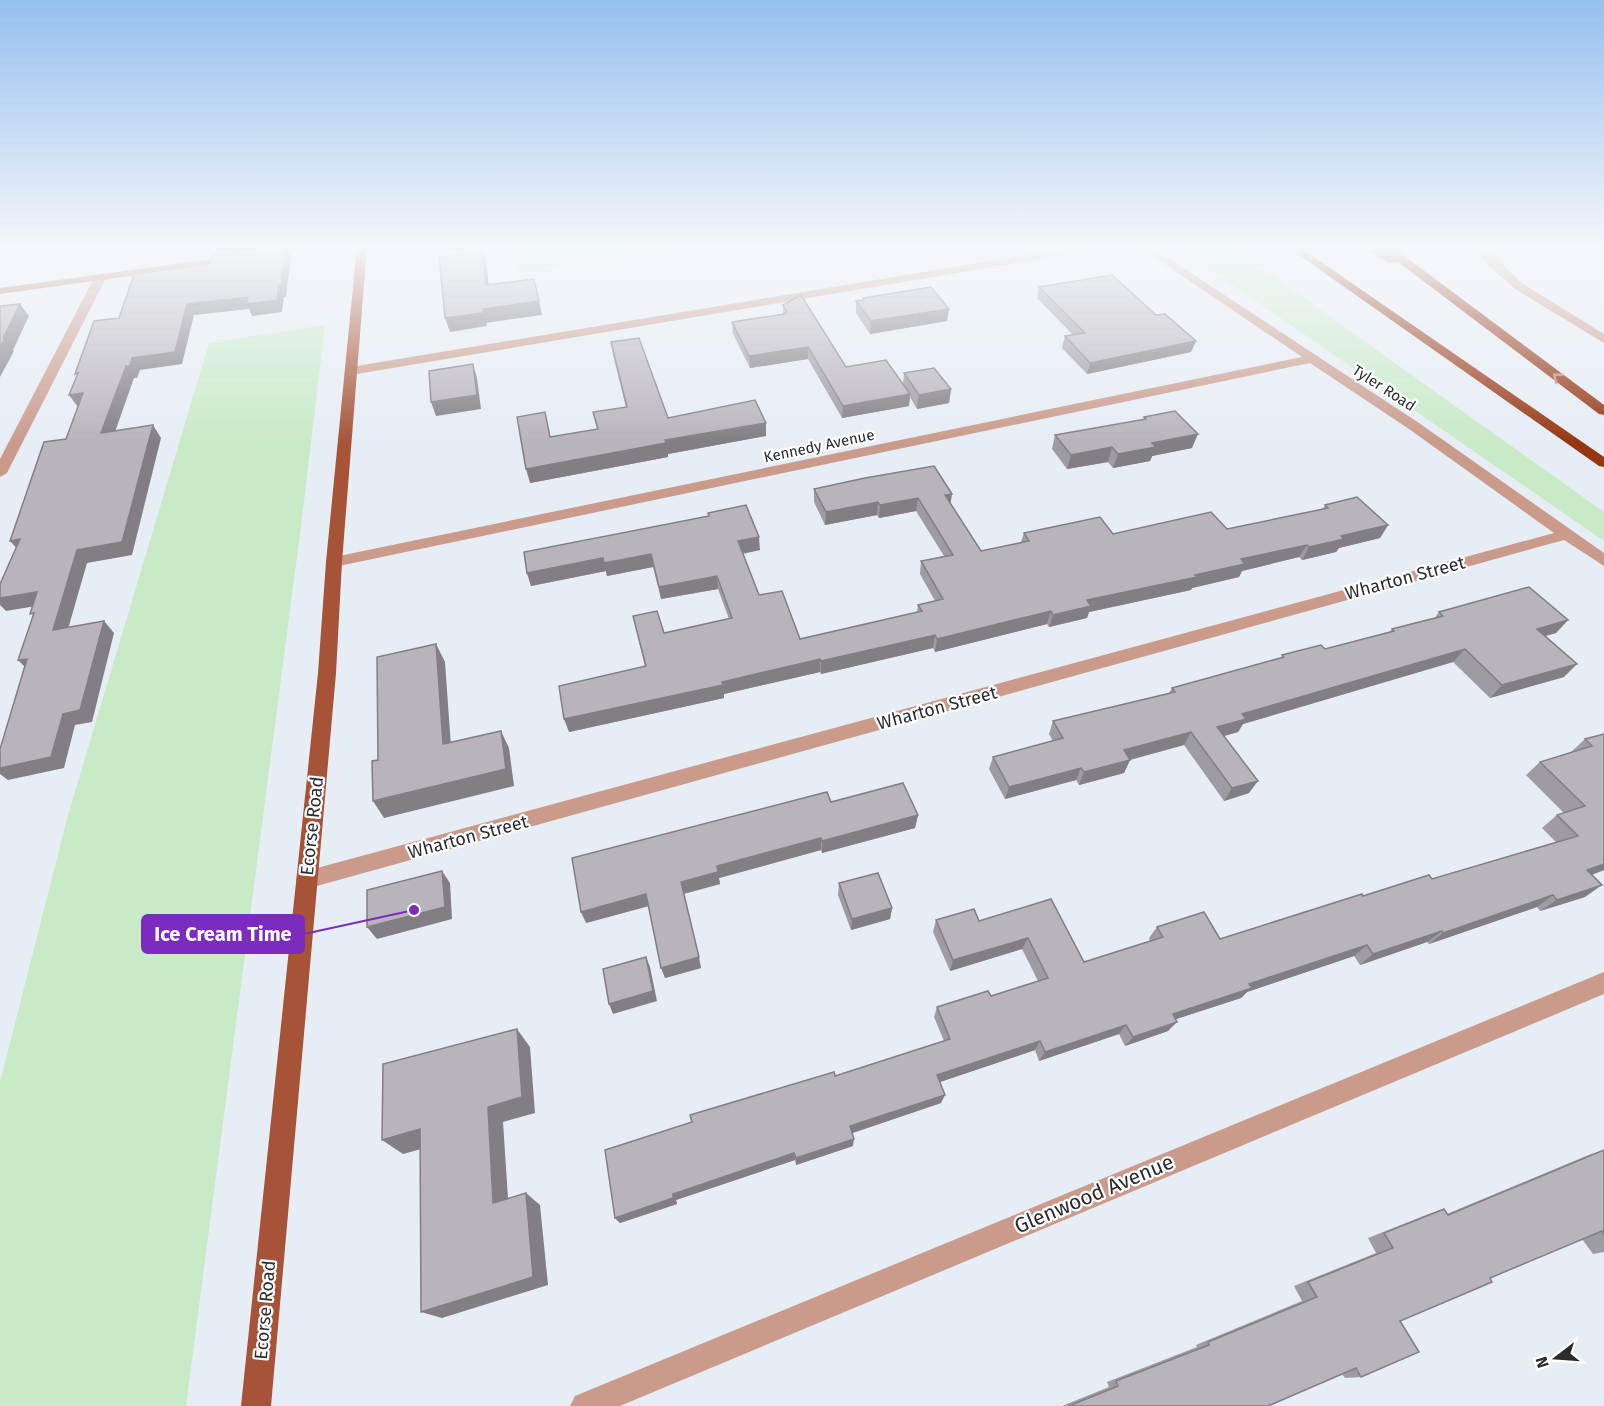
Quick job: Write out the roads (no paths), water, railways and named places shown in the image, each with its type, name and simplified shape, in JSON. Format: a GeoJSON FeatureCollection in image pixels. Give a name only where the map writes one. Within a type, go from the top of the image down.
{"type":"FeatureCollection","features":[{"type":"Feature","properties":{"kind":"highway"},"geometry":{"type":"LineString","coordinates":[[1385,312],[1604,463]]}},
{"type":"Feature","properties":{"kind":"highway"},"geometry":{"type":"LineString","coordinates":[[1471,312],[1604,411]]}},
{"type":"Feature","properties":{"kind":"main road","name":"Ecorse Road"},"geometry":{"type":"LineString","coordinates":[[256,1406],[327,673],[334,562],[356,312]]}},
{"type":"Feature","properties":{"kind":"street"},"geometry":{"type":"LineString","coordinates":[[0,473],[83,312]]}},
{"type":"Feature","properties":{"kind":"street"},"geometry":{"type":"LineString","coordinates":[[351,371],[706,312]]}},
{"type":"Feature","properties":{"kind":"street","name":"Tyler Road"},"geometry":{"type":"LineString","coordinates":[[1240,312],[1414,426],[1604,561]]}},
{"type":"Feature","properties":{"kind":"street"},"geometry":{"type":"LineString","coordinates":[[1559,312],[1604,339]]}},
{"type":"Feature","properties":{"kind":"street","name":"Kennedy Avenue"},"geometry":{"type":"LineString","coordinates":[[334,562],[1310,359]]}},
{"type":"Feature","properties":{"kind":"street","name":"Wharton Street"},"geometry":{"type":"LineString","coordinates":[[306,880],[1568,534]]}},
{"type":"Feature","properties":{"kind":"street","name":"Glenwood Avenue"},"geometry":{"type":"LineString","coordinates":[[585,1406],[1604,983]]}},
{"type":"Feature","properties":{"kind":"place","name":"Ice Cream Time"},"geometry":{"type":"Point","coordinates":[414,910]}}]}
